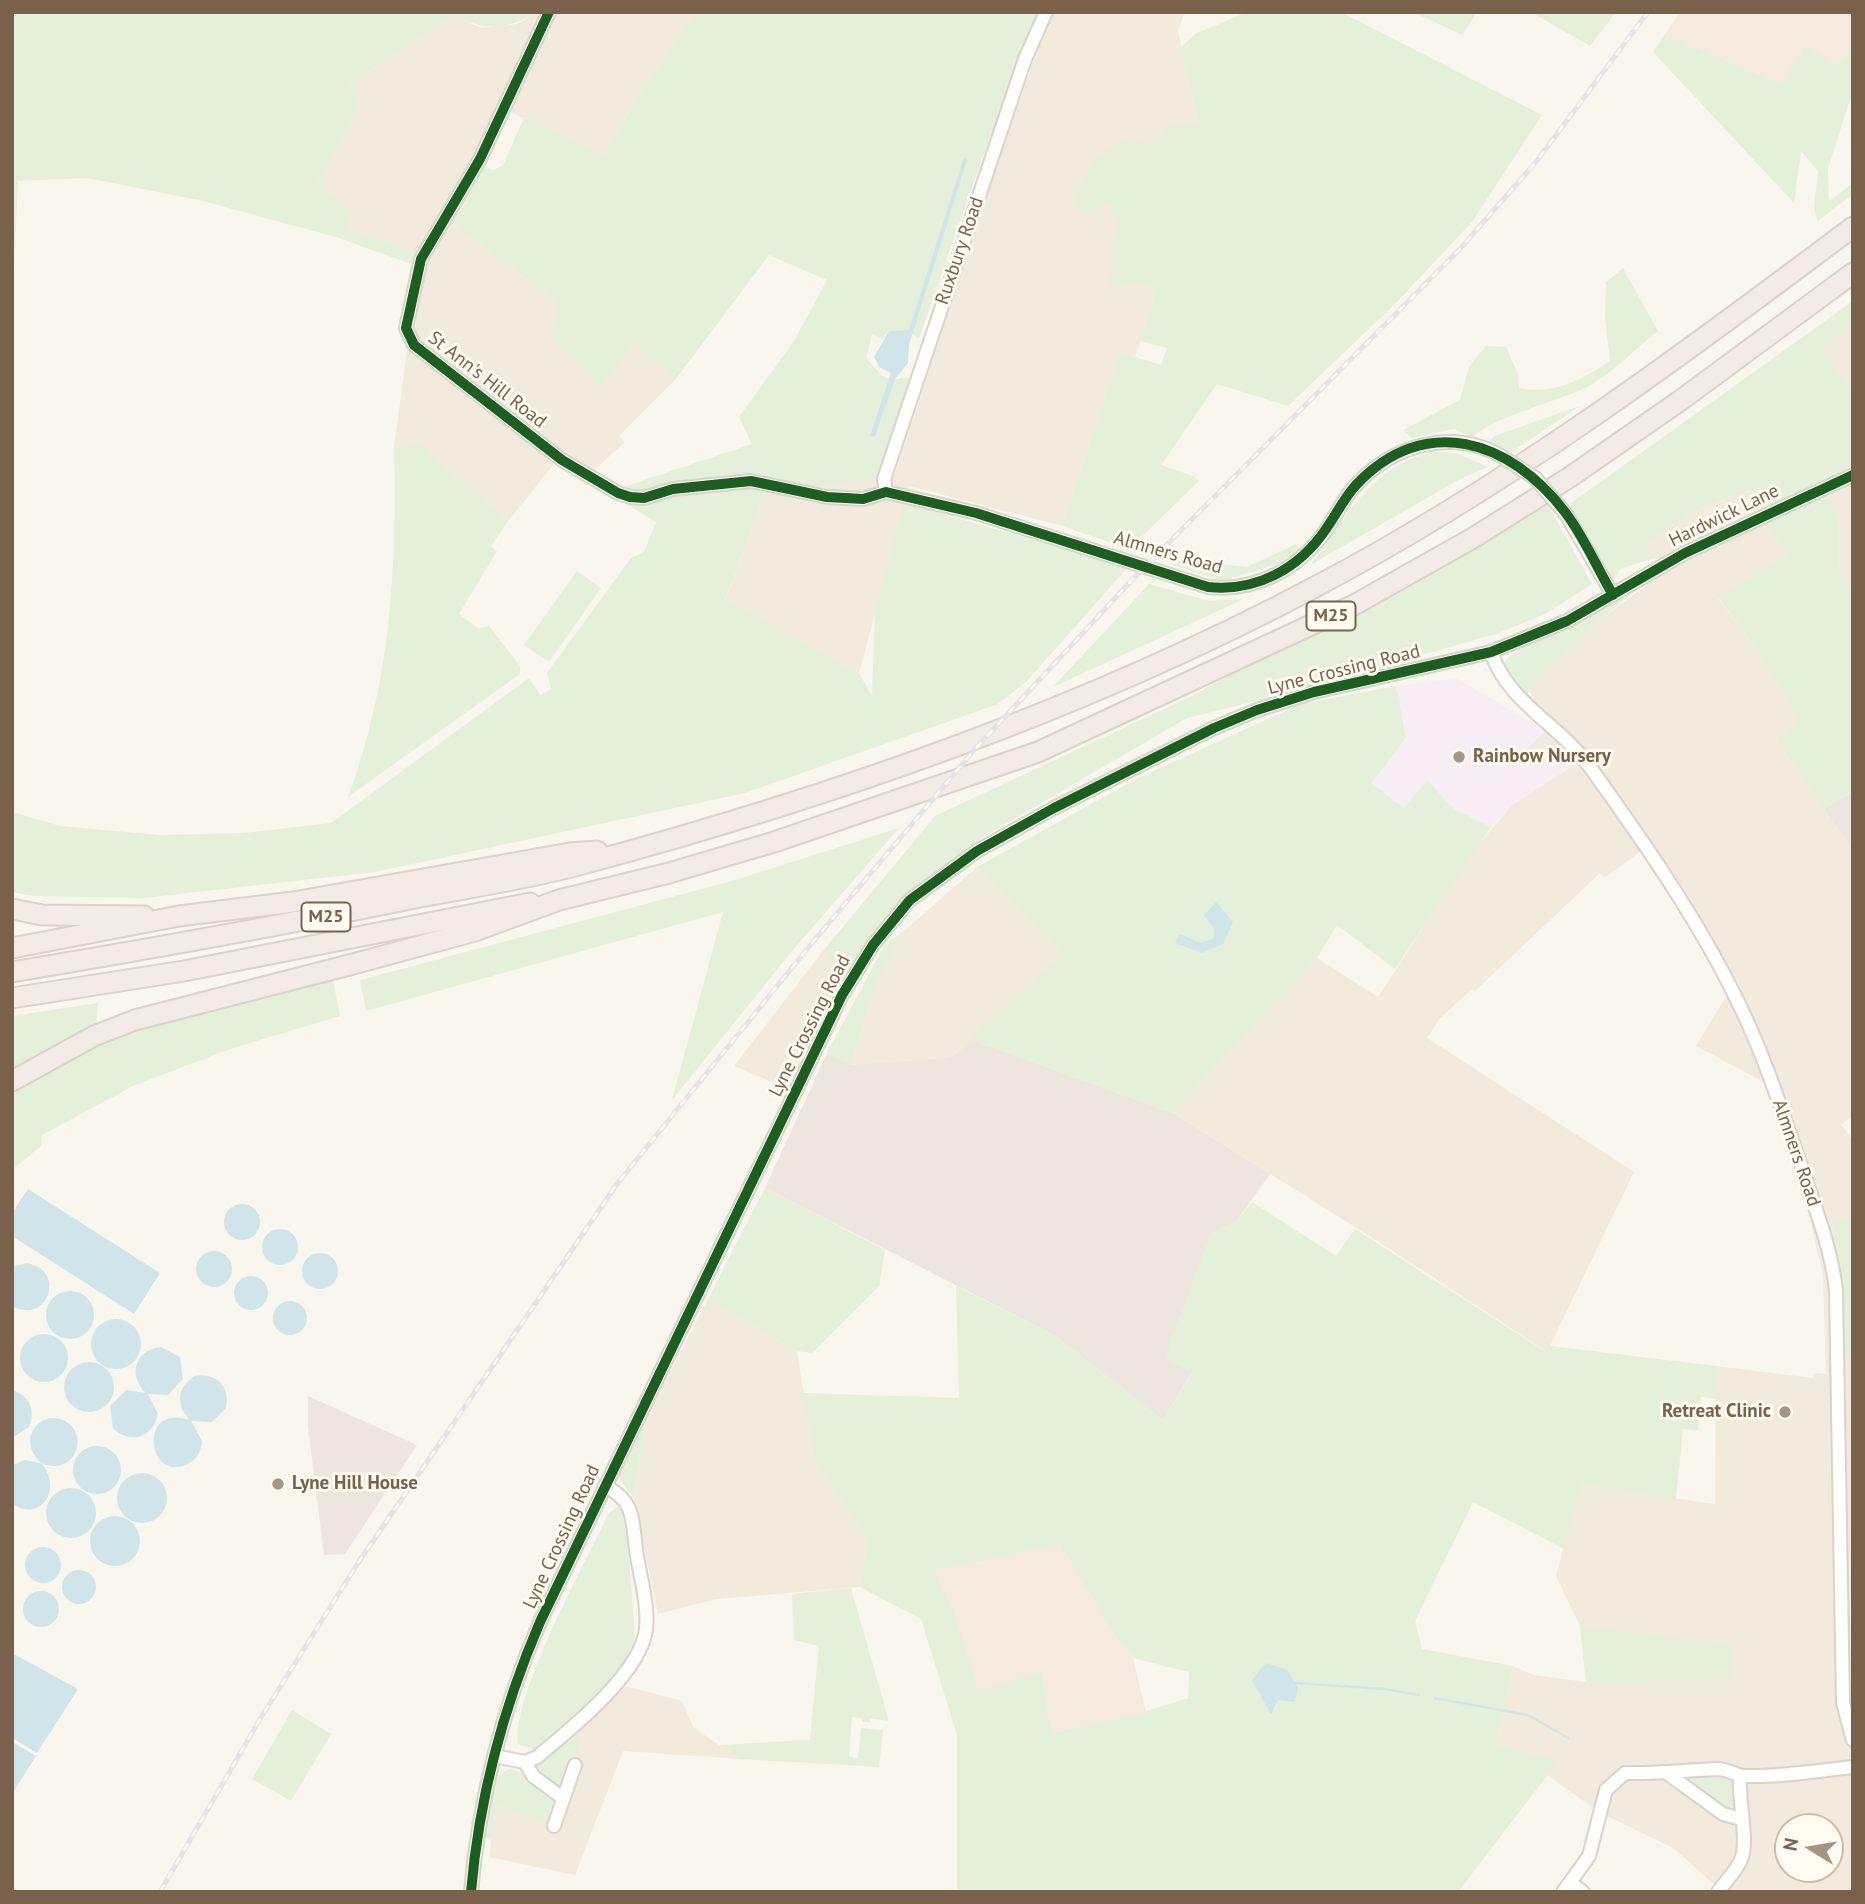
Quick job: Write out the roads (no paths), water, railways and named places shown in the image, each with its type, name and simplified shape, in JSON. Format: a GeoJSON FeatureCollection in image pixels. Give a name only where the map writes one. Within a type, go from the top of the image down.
{"type":"FeatureCollection","features":[{"type":"Feature","properties":{"kind":"highway","name":"M25"},"geometry":{"type":"LineString","coordinates":[[12,972],[256,931],[574,866],[739,821],[838,789],[1027,719],[1172,656],[1315,587],[1456,506],[1567,438],[1853,228]]}},
{"type":"Feature","properties":{"kind":"highway","name":"M25"},"geometry":{"type":"LineString","coordinates":[[12,998],[184,971],[516,904],[559,900],[761,846],[1038,752],[1354,605],[1474,538],[1570,477],[1853,273]]}},
{"type":"Feature","properties":{"kind":"highway"},"geometry":{"type":"LineString","coordinates":[[12,948],[179,916],[293,902],[570,853],[636,848]]}},
{"type":"Feature","properties":{"kind":"highway"},"geometry":{"type":"LineString","coordinates":[[12,1081],[94,1036],[135,1020],[475,931],[559,900]]}},
{"type":"Feature","properties":{"kind":"highway"},"geometry":{"type":"LineString","coordinates":[[12,909],[42,915],[179,916]]}},
{"type":"Feature","properties":{"kind":"street","name":"St Ann's Hill Road"},"geometry":{"type":"LineString","coordinates":[[549,12],[480,159],[421,259],[406,328],[414,345],[562,460],[618,493],[644,498],[673,489],[751,481],[827,497],[863,499],[886,492]]}},
{"type":"Feature","properties":{"kind":"street","name":"Ruxbury Road"},"geometry":{"type":"LineString","coordinates":[[886,492],[884,479],[930,339],[1025,59],[1046,12]]}},
{"type":"Feature","properties":{"kind":"street","name":"Almners Road"},"geometry":{"type":"LineString","coordinates":[[886,492],[975,513],[1208,587],[1228,589],[1276,576],[1301,558],[1324,533],[1355,486],[1381,462],[1413,446],[1453,442],[1478,446],[1501,456],[1535,478],[1566,514],[1613,595]]}},
{"type":"Feature","properties":{"kind":"street","name":"Hardwick Lane"},"geometry":{"type":"LineString","coordinates":[[1613,595],[1685,553],[1853,475]]}},
{"type":"Feature","properties":{"kind":"street","name":"Lyne Crossing Road"},"geometry":{"type":"LineString","coordinates":[[471,1892],[478,1831],[494,1756],[524,1659],[842,995],[873,945],[910,900],[977,851],[1214,728],[1314,692],[1491,652],[1567,621],[1613,595]]}},
{"type":"Feature","properties":{"kind":"street","name":"Almners Road"},"geometry":{"type":"LineString","coordinates":[[1491,652],[1506,686],[1556,729],[1586,762],[1704,939],[1738,1001],[1762,1059],[1824,1235],[1836,1290],[1843,1703],[1853,1740]]}},
{"type":"Feature","properties":{"kind":"street","name":"Lyne Crossing Road"},"geometry":{"type":"LineString","coordinates":[[525,1762],[541,1753],[621,1679],[643,1646],[646,1612],[631,1514],[624,1497],[605,1486]]}},
{"type":"Feature","properties":{"kind":"street"},"geometry":{"type":"LineString","coordinates":[[494,1756],[525,1762],[533,1776],[564,1799]]}},
{"type":"Feature","properties":{"kind":"street"},"geometry":{"type":"LineString","coordinates":[[554,1826],[575,1765]]}},
{"type":"Feature","properties":{"kind":"street"},"geometry":{"type":"LineString","coordinates":[[1583,1892],[1567,1887],[1589,1856],[1606,1790],[1625,1773],[1668,1774],[1716,1769],[1729,1770],[1740,1776],[1853,1767]]}},
{"type":"Feature","properties":{"kind":"street"},"geometry":{"type":"LineString","coordinates":[[1668,1774],[1723,1814],[1741,1819]]}},
{"type":"Feature","properties":{"kind":"street"},"geometry":{"type":"LineString","coordinates":[[1718,1892],[1741,1860],[1745,1843],[1741,1819],[1740,1776]]}},
{"type":"Feature","properties":{"kind":"waterway"},"geometry":{"type":"LineString","coordinates":[[1294,1683],[1385,1689],[1419,1695]]}},
{"type":"Feature","properties":{"kind":"waterway"},"geometry":{"type":"LineString","coordinates":[[1434,1698],[1528,1715],[1568,1738]]}},
{"type":"Feature","properties":{"kind":"railway"},"geometry":{"type":"LineString","coordinates":[[160,1892],[260,1719],[358,1563],[617,1184],[812,943],[976,748],[1132,580],[1459,250],[1536,162],[1648,12]]}},
{"type":"Feature","properties":{"kind":"place","name":"Rainbow Nursery"},"geometry":{"type":"Point","coordinates":[1459,757]}},
{"type":"Feature","properties":{"kind":"place","name":"Retreat Clinic"},"geometry":{"type":"Point","coordinates":[1785,1412]}},
{"type":"Feature","properties":{"kind":"place","name":"Lyne Hill House"},"geometry":{"type":"Point","coordinates":[278,1484]}}]}
